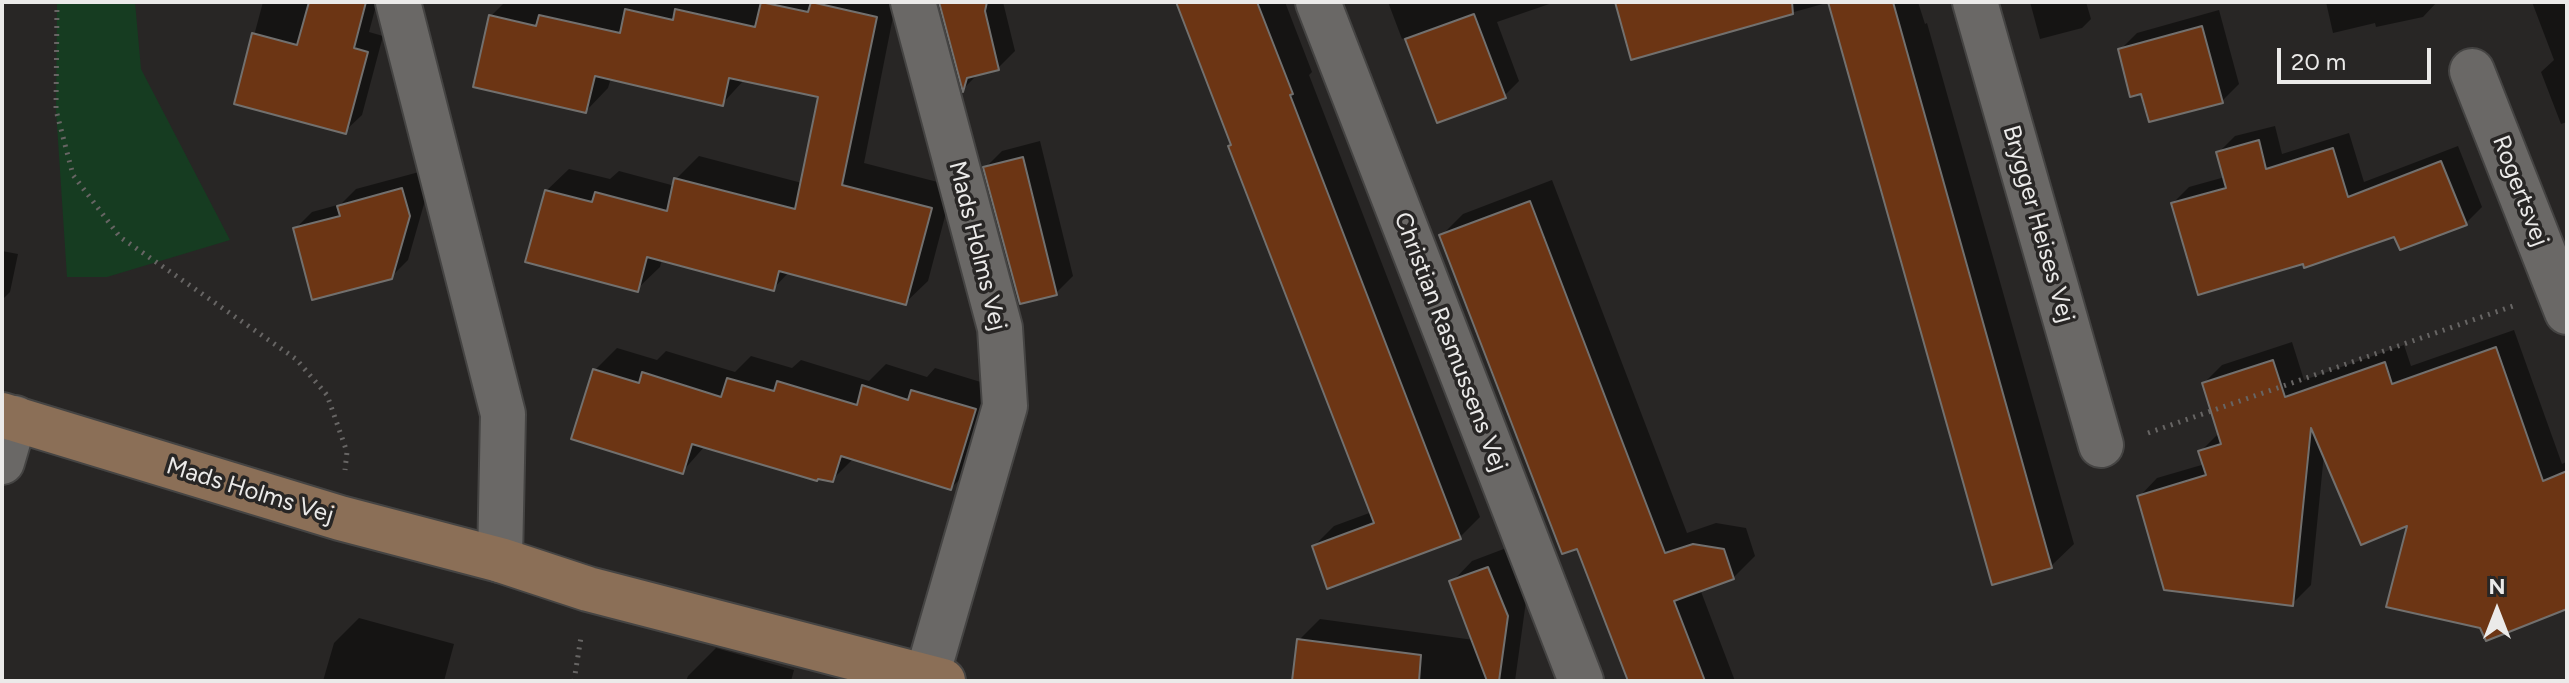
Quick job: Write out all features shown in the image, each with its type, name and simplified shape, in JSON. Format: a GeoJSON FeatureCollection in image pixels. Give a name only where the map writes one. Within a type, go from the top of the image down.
{"type":"FeatureCollection","features":[{"type":"Feature","properties":{"kind":"street"},"geometry":{"type":"LineString","coordinates":[[398,2],[503,414],[500,560]]}},
{"type":"Feature","properties":{"kind":"street","name":"Mads Holms Vej"},"geometry":{"type":"LineString","coordinates":[[8,417],[340,518],[500,560],[588,589],[935,679],[1005,406],[1000,328],[913,2]]}},
{"type":"Feature","properties":{"kind":"street","name":"Christian Rasmussens Vej"},"geometry":{"type":"LineString","coordinates":[[1318,2],[1581,681]]}},
{"type":"Feature","properties":{"kind":"street","name":"Brygger Heises Vej"},"geometry":{"type":"LineString","coordinates":[[1975,2],[2101,445]]}},
{"type":"Feature","properties":{"kind":"street","name":"Rogertsvej"},"geometry":{"type":"LineString","coordinates":[[2472,71],[2563,301]]}},
{"type":"Feature","properties":{"kind":"street"},"geometry":{"type":"LineString","coordinates":[[2,462],[8,417]]}},
{"type":"Feature","properties":{"kind":"path"},"geometry":{"type":"LineString","coordinates":[[57,2],[56,110],[73,175],[120,237],[296,359],[327,395],[347,452],[340,518]]}},
{"type":"Feature","properties":{"kind":"path"},"geometry":{"type":"LineString","coordinates":[[2101,445],[2162,429],[2563,301]]}},
{"type":"Feature","properties":{"kind":"green space"},"geometry":{"type":"Polygon","coordinates":[[[57,2],[135,2],[141,69],[230,240],[107,277],[67,277],[56,110],[57,2]]]}},
{"type":"Feature","properties":{"kind":"building"},"geometry":{"type":"Polygon","coordinates":[[[309,2],[366,2],[354,48],[368,52],[346,134],[234,104],[252,33],[297,45],[309,2]]]}},
{"type":"Feature","properties":{"kind":"building"},"geometry":{"type":"Polygon","coordinates":[[[761,2],[808,12],[811,2],[877,17],[842,185],[932,208],[906,305],[779,271],[774,291],[647,257],[638,292],[525,262],[545,190],[592,202],[595,192],[667,211],[674,178],[795,209],[818,97],[729,78],[723,106],[595,76],[586,113],[473,87],[489,15],[536,26],[539,15],[620,33],[625,9],[673,20],[675,9],[755,27],[761,2]]]}},
{"type":"Feature","properties":{"kind":"building"},"geometry":{"type":"Polygon","coordinates":[[[939,2],[987,2],[985,11],[999,70],[967,78],[963,92],[939,2]]]}},
{"type":"Feature","properties":{"kind":"building"},"geometry":{"type":"Polygon","coordinates":[[[1176,2],[1257,2],[1461,539],[1327,589],[1312,546],[1374,523],[1228,146],[1231,145],[1176,2]]]}},
{"type":"Feature","properties":{"kind":"building"},"geometry":{"type":"Polygon","coordinates":[[[1615,2],[1792,2],[1793,14],[1631,60],[1615,2]]]}},
{"type":"Feature","properties":{"kind":"building"},"geometry":{"type":"Polygon","coordinates":[[[1828,2],[1893,2],[2052,568],[1992,585],[1828,2]]]}},
{"type":"Feature","properties":{"kind":"building"},"geometry":{"type":"Polygon","coordinates":[[[1474,14],[1506,98],[1437,123],[1405,39],[1474,14]]]}},
{"type":"Feature","properties":{"kind":"building"},"geometry":{"type":"Polygon","coordinates":[[[2202,26],[2223,103],[2149,122],[2141,94],[2130,97],[2118,49],[2202,26]]]}},
{"type":"Feature","properties":{"kind":"building"},"geometry":{"type":"Polygon","coordinates":[[[2259,140],[2266,169],[2333,148],[2348,197],[2441,161],[2467,225],[2400,250],[2394,237],[2304,268],[2303,264],[2198,295],[2171,203],[2226,188],[2216,152],[2259,140]]]}},
{"type":"Feature","properties":{"kind":"building"},"geometry":{"type":"Polygon","coordinates":[[[1023,157],[1057,295],[1020,304],[983,167],[1023,157]]]}},
{"type":"Feature","properties":{"kind":"building"},"geometry":{"type":"Polygon","coordinates":[[[402,188],[410,216],[392,279],[312,300],[293,228],[340,216],[337,206],[402,188]]]}},
{"type":"Feature","properties":{"kind":"building"},"geometry":{"type":"Polygon","coordinates":[[[1530,201],[1665,553],[1693,544],[1724,549],[1734,579],[1674,601],[1705,681],[1628,681],[1577,549],[1562,554],[1439,235],[1530,201]]]}},
{"type":"Feature","properties":{"kind":"building"},"geometry":{"type":"Polygon","coordinates":[[[2496,347],[2543,481],[2567,471],[2567,609],[2486,641],[2480,628],[2386,607],[2407,526],[2361,545],[2311,428],[2293,606],[2164,590],[2137,496],[2206,475],[2198,451],[2221,444],[2202,383],[2273,360],[2285,397],[2385,362],[2392,384],[2496,347]]]}},
{"type":"Feature","properties":{"kind":"building"},"geometry":{"type":"Polygon","coordinates":[[[593,369],[639,383],[642,372],[721,397],[727,378],[774,391],[777,381],[857,405],[862,385],[908,400],[911,390],[976,409],[951,490],[841,456],[833,482],[817,481],[692,444],[683,474],[571,439],[593,369]]]}},
{"type":"Feature","properties":{"kind":"building"},"geometry":{"type":"Polygon","coordinates":[[[1488,567],[1508,616],[1499,681],[1487,681],[1449,581],[1488,567]]]}},
{"type":"Feature","properties":{"kind":"building"},"geometry":{"type":"Polygon","coordinates":[[[1297,639],[1421,655],[1419,681],[1292,681],[1297,639]]]}}]}
